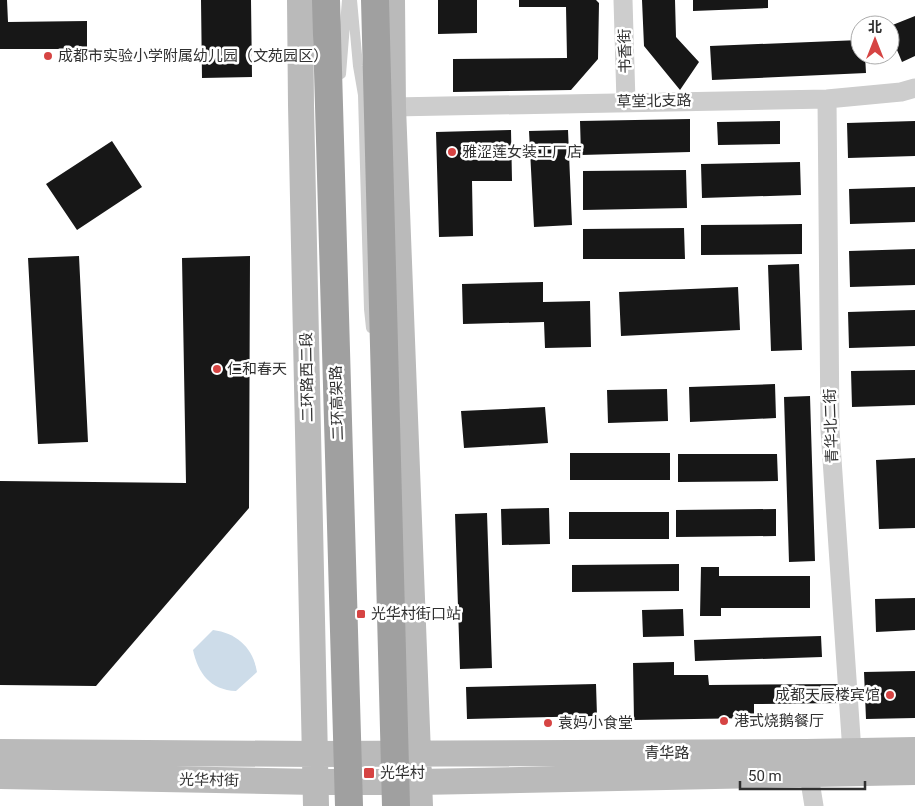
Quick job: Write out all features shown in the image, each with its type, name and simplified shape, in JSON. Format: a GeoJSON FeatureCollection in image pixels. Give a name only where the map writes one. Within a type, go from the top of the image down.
{"type":"FeatureCollection","features":[{"type":"Feature","properties":{"kind":"highway","name":"二环高架路"},"geometry":{"type":"LineString","coordinates":[[326,0],[349,806]]}},
{"type":"Feature","properties":{"kind":"highway"},"geometry":{"type":"LineString","coordinates":[[375,0],[396,806]]}},
{"type":"Feature","properties":{"kind":"main road","name":"二环路西二段"},"geometry":{"type":"LineString","coordinates":[[300,0],[316,794]]}},
{"type":"Feature","properties":{"kind":"main road"},"geometry":{"type":"LineString","coordinates":[[392,0],[393,107],[420,794]]}},
{"type":"Feature","properties":{"kind":"main road","name":"青华路"},"geometry":{"type":"LineString","coordinates":[[420,794],[807,764],[852,752],[915,750]]}},
{"type":"Feature","properties":{"kind":"main road","name":"光华村街"},"geometry":{"type":"LineString","coordinates":[[0,752],[418,753]]}},
{"type":"Feature","properties":{"kind":"main road","name":"青华路"},"geometry":{"type":"LineString","coordinates":[[418,753],[807,764],[915,772]]}},
{"type":"Feature","properties":{"kind":"main road","name":"光华村街"},"geometry":{"type":"LineString","coordinates":[[0,776],[316,794],[420,794]]}},
{"type":"Feature","properties":{"kind":"street","name":"书香街"},"geometry":{"type":"LineString","coordinates":[[623,0],[626,102]]}},
{"type":"Feature","properties":{"kind":"street","name":"草堂北支路"},"geometry":{"type":"LineString","coordinates":[[393,107],[827,99],[902,92],[915,88]]}},
{"type":"Feature","properties":{"kind":"street","name":"青华北二街"},"geometry":{"type":"LineString","coordinates":[[827,99],[830,430],[852,752]]}},
{"type":"Feature","properties":{"kind":"street"},"geometry":{"type":"LineString","coordinates":[[807,764],[814,806]]}},
{"type":"Feature","properties":{"kind":"lane"},"geometry":{"type":"LineString","coordinates":[[341,83],[347,0]]}},
{"type":"Feature","properties":{"kind":"lane"},"geometry":{"type":"LineString","coordinates":[[352,0],[358,66],[363,95],[369,309],[385,423]]}},
{"type":"Feature","properties":{"kind":"lane"},"geometry":{"type":"LineString","coordinates":[[338,424],[345,322]]}},
{"type":"Feature","properties":{"kind":"water"},"geometry":{"type":"Polygon","coordinates":[[[213,630],[236,638],[248,649],[255,663],[257,672],[236,691],[227,690],[212,684],[198,666],[193,650],[213,630]]]}},
{"type":"Feature","properties":{"kind":"building"},"geometry":{"type":"Polygon","coordinates":[[[0,0],[7,0],[8,22],[87,21],[87,49],[0,49],[0,0]]]}},
{"type":"Feature","properties":{"kind":"building"},"geometry":{"type":"Polygon","coordinates":[[[201,0],[251,0],[252,77],[202,78],[201,0]]]}},
{"type":"Feature","properties":{"kind":"building"},"geometry":{"type":"Polygon","coordinates":[[[438,0],[477,0],[477,33],[438,34],[438,0]]]}},
{"type":"Feature","properties":{"kind":"building"},"geometry":{"type":"Polygon","coordinates":[[[519,0],[596,0],[599,3],[598,59],[571,90],[453,92],[453,59],[567,58],[566,7],[519,7],[519,0]]]}},
{"type":"Feature","properties":{"kind":"building"},"geometry":{"type":"Polygon","coordinates":[[[642,0],[675,0],[676,37],[699,62],[680,90],[644,46],[642,0]]]}},
{"type":"Feature","properties":{"kind":"building"},"geometry":{"type":"Polygon","coordinates":[[[693,0],[768,0],[768,8],[693,11],[693,0]]]}},
{"type":"Feature","properties":{"kind":"building"},"geometry":{"type":"Polygon","coordinates":[[[915,16],[915,56],[902,62],[900,57],[900,22],[915,16]]]}},
{"type":"Feature","properties":{"kind":"building"},"geometry":{"type":"Polygon","coordinates":[[[850,40],[850,65],[866,65],[866,73],[712,80],[710,46],[850,40]]]}},
{"type":"Feature","properties":{"kind":"building"},"geometry":{"type":"Polygon","coordinates":[[[690,119],[690,152],[581,155],[580,121],[690,119]]]}},
{"type":"Feature","properties":{"kind":"building"},"geometry":{"type":"Polygon","coordinates":[[[780,121],[780,144],[718,145],[717,122],[780,121]]]}},
{"type":"Feature","properties":{"kind":"building"},"geometry":{"type":"Polygon","coordinates":[[[915,121],[915,156],[848,158],[847,123],[915,121]]]}},
{"type":"Feature","properties":{"kind":"building"},"geometry":{"type":"Polygon","coordinates":[[[511,130],[512,181],[472,181],[473,236],[439,237],[436,132],[511,130]]]}},
{"type":"Feature","properties":{"kind":"building"},"geometry":{"type":"Polygon","coordinates":[[[568,130],[572,225],[534,227],[529,131],[568,130]]]}},
{"type":"Feature","properties":{"kind":"building"},"geometry":{"type":"Polygon","coordinates":[[[112,141],[142,187],[77,230],[46,184],[112,141]]]}},
{"type":"Feature","properties":{"kind":"building"},"geometry":{"type":"Polygon","coordinates":[[[800,162],[801,195],[702,198],[701,164],[800,162]]]}},
{"type":"Feature","properties":{"kind":"building"},"geometry":{"type":"Polygon","coordinates":[[[686,170],[687,208],[583,210],[583,171],[686,170]]]}},
{"type":"Feature","properties":{"kind":"building"},"geometry":{"type":"Polygon","coordinates":[[[915,187],[915,222],[850,224],[849,189],[915,187]]]}},
{"type":"Feature","properties":{"kind":"building"},"geometry":{"type":"Polygon","coordinates":[[[802,224],[802,254],[701,255],[701,225],[802,224]]]}},
{"type":"Feature","properties":{"kind":"building"},"geometry":{"type":"Polygon","coordinates":[[[684,228],[685,259],[583,259],[583,229],[684,228]]]}},
{"type":"Feature","properties":{"kind":"building"},"geometry":{"type":"Polygon","coordinates":[[[915,249],[915,285],[850,287],[849,251],[915,249]]]}},
{"type":"Feature","properties":{"kind":"building"},"geometry":{"type":"Polygon","coordinates":[[[79,256],[88,442],[38,444],[28,258],[79,256]]]}},
{"type":"Feature","properties":{"kind":"building","name":"仁和春天"},"geometry":{"type":"Polygon","coordinates":[[[250,256],[249,508],[96,686],[0,685],[0,481],[186,483],[182,258],[250,256]]]}},
{"type":"Feature","properties":{"kind":"building"},"geometry":{"type":"Polygon","coordinates":[[[799,264],[802,350],[771,351],[768,265],[799,264]]]}},
{"type":"Feature","properties":{"kind":"building"},"geometry":{"type":"Polygon","coordinates":[[[543,282],[543,302],[590,301],[591,347],[545,348],[544,322],[463,324],[462,284],[543,282]]]}},
{"type":"Feature","properties":{"kind":"building"},"geometry":{"type":"Polygon","coordinates":[[[738,287],[740,330],[621,336],[619,292],[738,287]]]}},
{"type":"Feature","properties":{"kind":"building"},"geometry":{"type":"Polygon","coordinates":[[[915,310],[915,346],[849,348],[848,312],[915,310]]]}},
{"type":"Feature","properties":{"kind":"building"},"geometry":{"type":"Polygon","coordinates":[[[915,370],[915,405],[852,407],[851,371],[915,370]]]}},
{"type":"Feature","properties":{"kind":"building"},"geometry":{"type":"Polygon","coordinates":[[[775,384],[776,418],[690,422],[689,387],[775,384]]]}},
{"type":"Feature","properties":{"kind":"building"},"geometry":{"type":"Polygon","coordinates":[[[667,389],[668,421],[608,423],[607,390],[667,389]]]}},
{"type":"Feature","properties":{"kind":"building"},"geometry":{"type":"Polygon","coordinates":[[[810,396],[815,561],[789,562],[784,397],[810,396]]]}},
{"type":"Feature","properties":{"kind":"building"},"geometry":{"type":"Polygon","coordinates":[[[545,407],[548,443],[464,448],[461,411],[545,407]]]}},
{"type":"Feature","properties":{"kind":"building"},"geometry":{"type":"Polygon","coordinates":[[[570,453],[670,453],[670,480],[570,480],[570,453]]]}},
{"type":"Feature","properties":{"kind":"building"},"geometry":{"type":"Polygon","coordinates":[[[678,454],[777,454],[778,481],[678,482],[678,454]]]}},
{"type":"Feature","properties":{"kind":"building"},"geometry":{"type":"Polygon","coordinates":[[[915,458],[915,528],[879,529],[876,460],[915,458]]]}},
{"type":"Feature","properties":{"kind":"building"},"geometry":{"type":"Polygon","coordinates":[[[549,508],[550,544],[502,545],[501,509],[549,508]]]}},
{"type":"Feature","properties":{"kind":"building"},"geometry":{"type":"Polygon","coordinates":[[[776,509],[776,536],[676,537],[676,510],[776,509]]]}},
{"type":"Feature","properties":{"kind":"building"},"geometry":{"type":"Polygon","coordinates":[[[569,512],[669,512],[669,539],[569,539],[569,512]]]}},
{"type":"Feature","properties":{"kind":"building"},"geometry":{"type":"Polygon","coordinates":[[[487,513],[492,668],[460,669],[455,514],[487,513]]]}},
{"type":"Feature","properties":{"kind":"building"},"geometry":{"type":"Polygon","coordinates":[[[679,564],[679,591],[572,592],[572,565],[679,564]]]}},
{"type":"Feature","properties":{"kind":"building"},"geometry":{"type":"Polygon","coordinates":[[[701,567],[719,567],[719,576],[810,576],[810,608],[721,608],[721,616],[700,616],[701,567]]]}},
{"type":"Feature","properties":{"kind":"building"},"geometry":{"type":"Polygon","coordinates":[[[915,598],[915,630],[876,632],[875,599],[915,598]]]}},
{"type":"Feature","properties":{"kind":"building"},"geometry":{"type":"Polygon","coordinates":[[[683,609],[684,636],[643,637],[642,610],[683,609]]]}},
{"type":"Feature","properties":{"kind":"building"},"geometry":{"type":"Polygon","coordinates":[[[821,636],[822,657],[695,661],[694,640],[821,636]]]}},
{"type":"Feature","properties":{"kind":"building"},"geometry":{"type":"Polygon","coordinates":[[[674,662],[674,675],[708,675],[709,685],[842,684],[842,703],[754,704],[754,718],[634,720],[633,663],[674,662]]]}},
{"type":"Feature","properties":{"kind":"building","name":"成都天辰楼宾馆"},"geometry":{"type":"Polygon","coordinates":[[[915,671],[915,718],[866,719],[864,672],[915,671]]]}},
{"type":"Feature","properties":{"kind":"building"},"geometry":{"type":"Polygon","coordinates":[[[596,684],[597,716],[467,719],[466,687],[596,684]]]}},
{"type":"Feature","properties":{"kind":"place","name":"成都市实验小学附属幼儿园（文苑园区）"},"geometry":{"type":"Point","coordinates":[48,56]}},
{"type":"Feature","properties":{"kind":"place","name":"雅涩莲女装工厂店"},"geometry":{"type":"Point","coordinates":[452,152]}},
{"type":"Feature","properties":{"kind":"place","name":"仁和春天"},"geometry":{"type":"Point","coordinates":[217,369]}},
{"type":"Feature","properties":{"kind":"place","name":"光华村街口站"},"geometry":{"type":"Point","coordinates":[361,614]}},
{"type":"Feature","properties":{"kind":"place","name":"成都天辰楼宾馆"},"geometry":{"type":"Point","coordinates":[890,695]}},
{"type":"Feature","properties":{"kind":"place","name":"港式烧鹅餐厅"},"geometry":{"type":"Point","coordinates":[724,721]}},
{"type":"Feature","properties":{"kind":"place","name":"袁妈小食堂"},"geometry":{"type":"Point","coordinates":[548,723]}},
{"type":"Feature","properties":{"kind":"place","name":"光华村"},"geometry":{"type":"Point","coordinates":[369,773]}}]}
